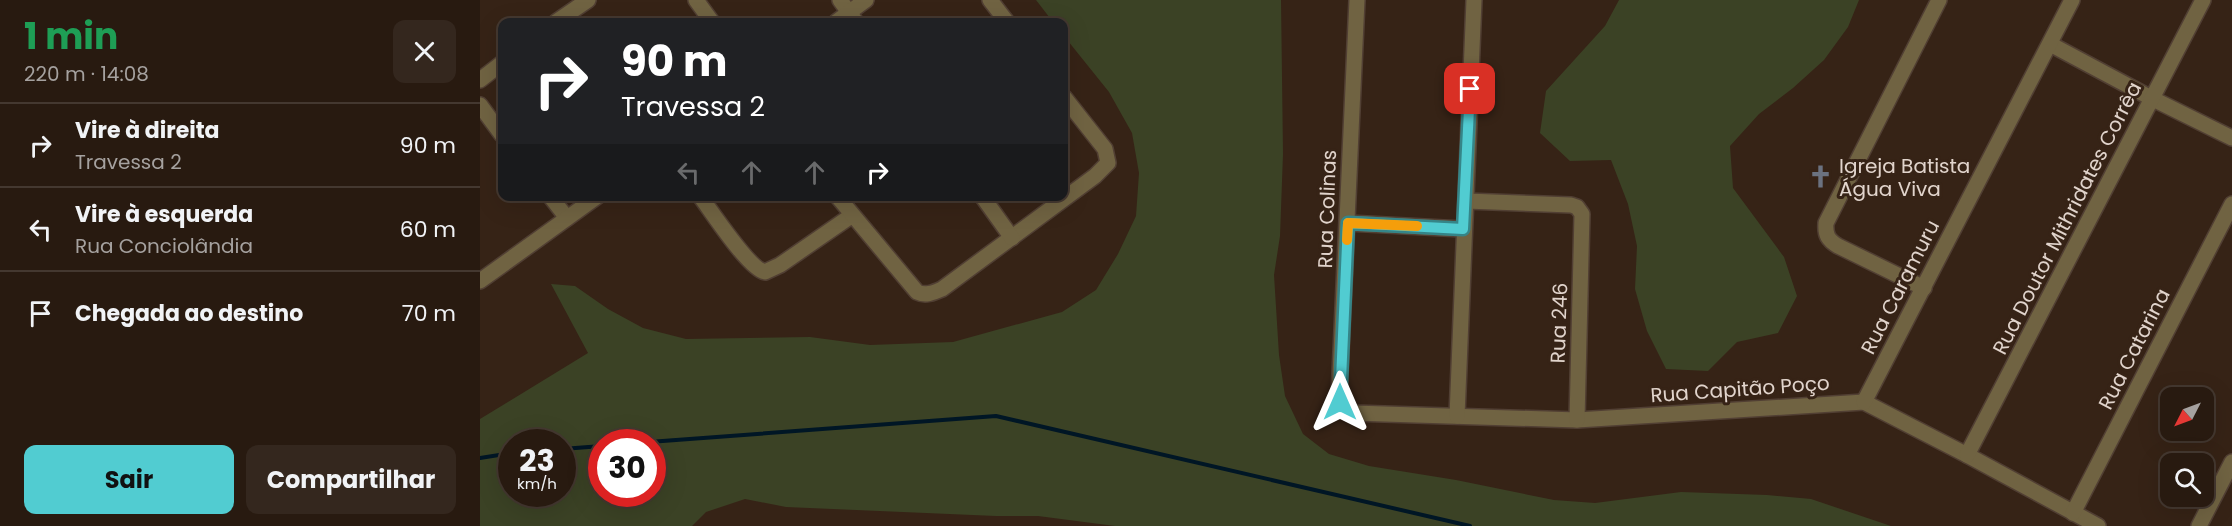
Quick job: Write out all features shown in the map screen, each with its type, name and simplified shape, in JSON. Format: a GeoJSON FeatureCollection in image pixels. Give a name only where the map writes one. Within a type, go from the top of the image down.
{"type":"FeatureCollection","features":[{"type":"Feature","properties":{"kind":"street"},"geometry":{"type":"LineString","coordinates":[[566,18],[588,0]]}},
{"type":"Feature","properties":{"kind":"street"},"geometry":{"type":"LineString","coordinates":[[696,0],[709,18]]}},
{"type":"Feature","properties":{"kind":"street"},"geometry":{"type":"LineString","coordinates":[[840,0],[853,18],[866,0]]}},
{"type":"Feature","properties":{"kind":"street"},"geometry":{"type":"LineString","coordinates":[[990,0],[1004,18]]}},
{"type":"Feature","properties":{"kind":"street","name":"Rua Colinas"},"geometry":{"type":"LineString","coordinates":[[1353,413],[1344,409],[1339,396],[1357,0]]}},
{"type":"Feature","properties":{"kind":"street"},"geometry":{"type":"LineString","coordinates":[[1457,416],[1474,0]]}},
{"type":"Feature","properties":{"kind":"street"},"geometry":{"type":"LineString","coordinates":[[1924,288],[1838,246],[1826,235],[1826,223],[1939,0]]}},
{"type":"Feature","properties":{"kind":"street","name":"Rua Caramuru"},"geometry":{"type":"LineString","coordinates":[[1864,402],[2072,0]]}},
{"type":"Feature","properties":{"kind":"street","name":"Rua Doutor Mithridates Corrêa"},"geometry":{"type":"LineString","coordinates":[[1967,455],[2203,0]]}},
{"type":"Feature","properties":{"kind":"street"},"geometry":{"type":"LineString","coordinates":[[2050,44],[2152,99],[2232,138]]}},
{"type":"Feature","properties":{"kind":"street"},"geometry":{"type":"LineString","coordinates":[[480,80],[498,66]]}},
{"type":"Feature","properties":{"kind":"street"},"geometry":{"type":"LineString","coordinates":[[1068,102],[1107,155],[1108,163],[1068,196]]}},
{"type":"Feature","properties":{"kind":"street"},"geometry":{"type":"LineString","coordinates":[[480,105],[485,121],[498,132]]}},
{"type":"Feature","properties":{"kind":"street"},"geometry":{"type":"LineString","coordinates":[[554,201],[567,218]]}},
{"type":"Feature","properties":{"kind":"street"},"geometry":{"type":"LineString","coordinates":[[480,280],[591,201]]}},
{"type":"Feature","properties":{"kind":"street"},"geometry":{"type":"LineString","coordinates":[[704,201],[756,267],[765,272],[780,265],[851,216]]}},
{"type":"Feature","properties":{"kind":"street"},"geometry":{"type":"LineString","coordinates":[[840,201],[851,216],[921,294],[942,289],[1062,201]]}},
{"type":"Feature","properties":{"kind":"street"},"geometry":{"type":"LineString","coordinates":[[986,201],[1012,238]]}},
{"type":"Feature","properties":{"kind":"street","name":"Rua 246"},"geometry":{"type":"LineString","coordinates":[[1466,201],[1571,205],[1577,207],[1582,213],[1577,420]]}},
{"type":"Feature","properties":{"kind":"street","name":"Rua Catarina"},"geometry":{"type":"LineString","coordinates":[[2073,513],[2232,204]]}},
{"type":"Feature","properties":{"kind":"street"},"geometry":{"type":"LineString","coordinates":[[1348,223],[1463,229]]}},
{"type":"Feature","properties":{"kind":"street"},"geometry":{"type":"LineString","coordinates":[[1864,402],[2098,526]]}},
{"type":"Feature","properties":{"kind":"street","name":"Rua Capitão Poço"},"geometry":{"type":"LineString","coordinates":[[1353,413],[1577,420],[1864,402]]}},
{"type":"Feature","properties":{"kind":"street"},"geometry":{"type":"LineString","coordinates":[[2199,526],[2232,462]]}},
{"type":"Feature","properties":{"kind":"green space"},"geometry":{"type":"Polygon","coordinates":[[[1036,0],[1281,0],[1283,154],[1280,236],[1274,275],[1279,355],[1285,396],[1303,434],[1329,454],[1369,466],[1456,480],[1554,500],[1595,503],[1681,492],[1767,495],[1811,499],[1891,526],[1115,526],[1038,516],[786,507],[745,499],[706,512],[692,526],[480,526],[480,419],[588,353],[551,284],[575,286],[608,309],[643,328],[686,339],[810,337],[870,345],[953,342],[1062,312],[1096,290],[1118,254],[1136,216],[1139,173],[1132,133],[1109,92],[1068,41],[1068,18],[1050,18],[1036,0]]]}},
{"type":"Feature","properties":{"kind":"green space"},"geometry":{"type":"Polygon","coordinates":[[[1619,0],[1859,0],[1848,27],[1824,60],[1759,114],[1730,146],[1733,188],[1784,257],[1797,296],[1778,333],[1737,342],[1708,371],[1666,369],[1647,331],[1635,289],[1637,246],[1628,204],[1611,160],[1570,161],[1540,133],[1546,91],[1605,26],[1619,0]]]}},
{"type":"Feature","properties":{"kind":"waterway"},"geometry":{"type":"LineString","coordinates":[[666,441],[996,416],[1470,526]]}},
{"type":"Feature","properties":{"kind":"waterway"},"geometry":{"type":"LineString","coordinates":[[576,448],[588,447]]}},
{"type":"Feature","properties":{"kind":"waterway"},"geometry":{"type":"LineString","coordinates":[[480,458],[498,455]]}},
{"type":"Feature","properties":{"kind":"slow traffic"},"geometry":{"type":"LineString","coordinates":[[1347,240],[1348,223],[1417,226]]}},
{"type":"Feature","properties":{"kind":"place","name":"Igreja Batista Água Viva"},"geometry":{"type":"Point","coordinates":[1821,177]}},
{"type":"Feature","properties":{"kind":"route"},"geometry":{"type":"LineString","coordinates":[[1340,402],[1348,223],[1463,229],[1470,89]]}}]}
